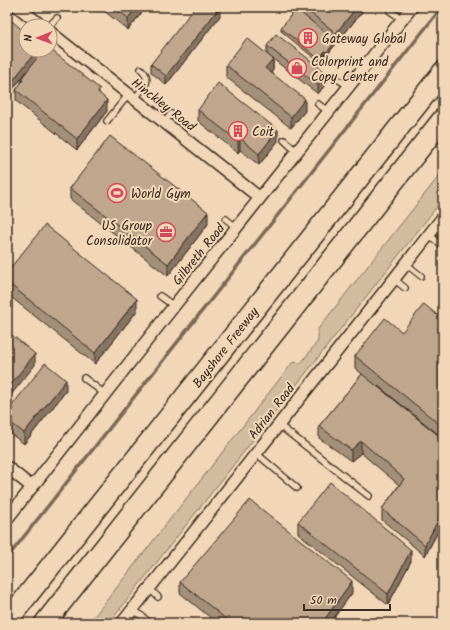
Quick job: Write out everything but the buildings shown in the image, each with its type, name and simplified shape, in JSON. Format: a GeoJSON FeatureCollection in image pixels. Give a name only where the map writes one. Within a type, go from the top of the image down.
{"type":"FeatureCollection","features":[{"type":"Feature","properties":{"kind":"highway","name":"Bayshore Freeway"},"geometry":{"type":"LineString","coordinates":[[7,621],[443,72]]}},
{"type":"Feature","properties":{"kind":"highway"},"geometry":{"type":"LineString","coordinates":[[44,623],[443,119]]}},
{"type":"Feature","properties":{"kind":"street"},"geometry":{"type":"LineString","coordinates":[[18,7],[32,18]]}},
{"type":"Feature","properties":{"kind":"street","name":"Gilbreth Road"},"geometry":{"type":"LineString","coordinates":[[7,519],[412,7]]}},
{"type":"Feature","properties":{"kind":"street","name":"Hinckley Road"},"geometry":{"type":"LineString","coordinates":[[58,38],[131,96],[167,118],[260,198]]}},
{"type":"Feature","properties":{"kind":"street","name":"Adrian Road"},"geometry":{"type":"LineString","coordinates":[[122,623],[443,217]]}},
{"type":"Feature","properties":{"kind":"street"},"geometry":{"type":"LineString","coordinates":[[7,467],[32,487]]}},
{"type":"Feature","properties":{"kind":"lane"},"geometry":{"type":"LineString","coordinates":[[390,11],[402,20]]}},
{"type":"Feature","properties":{"kind":"lane"},"geometry":{"type":"LineString","coordinates":[[107,121],[131,96],[146,84],[147,74],[141,69]]}},
{"type":"Feature","properties":{"kind":"lane"},"geometry":{"type":"LineString","coordinates":[[339,80],[349,86]]}},
{"type":"Feature","properties":{"kind":"lane"},"geometry":{"type":"LineString","coordinates":[[318,104],[329,112]]}},
{"type":"Feature","properties":{"kind":"lane"},"geometry":{"type":"LineString","coordinates":[[284,140],[297,152]]}},
{"type":"Feature","properties":{"kind":"lane"},"geometry":{"type":"LineString","coordinates":[[226,220],[237,228]]}},
{"type":"Feature","properties":{"kind":"lane"},"geometry":{"type":"LineString","coordinates":[[429,235],[443,246]]}},
{"type":"Feature","properties":{"kind":"lane"},"geometry":{"type":"LineString","coordinates":[[406,264],[421,276]]}},
{"type":"Feature","properties":{"kind":"lane"},"geometry":{"type":"LineString","coordinates":[[394,279],[405,288]]}},
{"type":"Feature","properties":{"kind":"lane"},"geometry":{"type":"LineString","coordinates":[[160,296],[174,306]]}},
{"type":"Feature","properties":{"kind":"lane"},"geometry":{"type":"LineString","coordinates":[[84,378],[106,394]]}},
{"type":"Feature","properties":{"kind":"lane"},"geometry":{"type":"LineString","coordinates":[[279,425],[369,496]]}},
{"type":"Feature","properties":{"kind":"lane"},"geometry":{"type":"LineString","coordinates":[[256,453],[297,488]]}},
{"type":"Feature","properties":{"kind":"lane"},"geometry":{"type":"LineString","coordinates":[[149,588],[158,597]]}},
{"type":"Feature","properties":{"kind":"lane"},"geometry":{"type":"LineString","coordinates":[[133,609],[149,622]]}},
{"type":"Feature","properties":{"kind":"shaded area"},"geometry":{"type":"Polygon","coordinates":[[[443,171],[443,199],[109,623],[89,623],[293,362],[301,363],[318,341],[318,329],[443,171]]]}},
{"type":"Feature","properties":{"kind":"waterway"},"geometry":{"type":"LineString","coordinates":[[7,558],[442,7]]}},
{"type":"Feature","properties":{"kind":"place","name":"Gateway Global"},"geometry":{"type":"Point","coordinates":[308,38]}},
{"type":"Feature","properties":{"kind":"place","name":"Colorprint and Copy Center"},"geometry":{"type":"Point","coordinates":[297,68]}},
{"type":"Feature","properties":{"kind":"place","name":"Coit"},"geometry":{"type":"Point","coordinates":[238,131]}},
{"type":"Feature","properties":{"kind":"place","name":"World Gym"},"geometry":{"type":"Point","coordinates":[117,193]}},
{"type":"Feature","properties":{"kind":"place","name":"US Group Consolidator"},"geometry":{"type":"Point","coordinates":[166,232]}}]}
